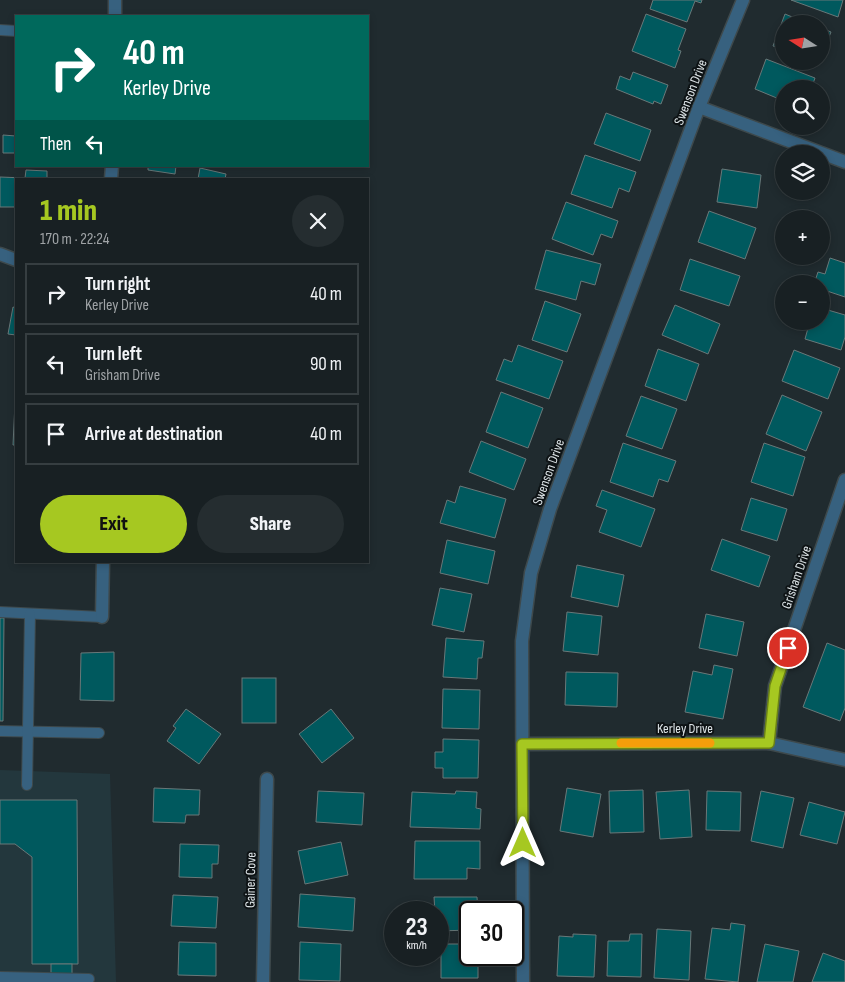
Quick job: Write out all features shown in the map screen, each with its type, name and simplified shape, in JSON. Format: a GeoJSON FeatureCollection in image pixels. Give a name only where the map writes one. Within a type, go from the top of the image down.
{"type":"FeatureCollection","features":[{"type":"Feature","properties":{"kind":"street"},"geometry":{"type":"LineString","coordinates":[[115,0],[115,15]]}},
{"type":"Feature","properties":{"kind":"street","name":"Swenson Drive"},"geometry":{"type":"LineString","coordinates":[[523,982],[522,641],[531,573],[550,510],[700,107],[743,0]]}},
{"type":"Feature","properties":{"kind":"street"},"geometry":{"type":"LineString","coordinates":[[700,107],[845,162]]}},
{"type":"Feature","properties":{"kind":"street"},"geometry":{"type":"LineString","coordinates":[[0,254],[15,260]]}},
{"type":"Feature","properties":{"kind":"street","name":"Grisham Drive"},"geometry":{"type":"LineString","coordinates":[[769,743],[775,686],[845,480]]}},
{"type":"Feature","properties":{"kind":"street"},"geometry":{"type":"LineString","coordinates":[[102,617],[103,563]]}},
{"type":"Feature","properties":{"kind":"street","name":"Kerley Drive"},"geometry":{"type":"LineString","coordinates":[[522,744],[769,743],[845,760]]}},
{"type":"Feature","properties":{"kind":"street","name":"Gainer Cove"},"geometry":{"type":"LineString","coordinates":[[263,982],[267,779]]}},
{"type":"Feature","properties":{"kind":"lane"},"geometry":{"type":"LineString","coordinates":[[0,30],[15,31]]}},
{"type":"Feature","properties":{"kind":"lane"},"geometry":{"type":"LineString","coordinates":[[0,612],[102,617]]}},
{"type":"Feature","properties":{"kind":"lane"},"geometry":{"type":"LineString","coordinates":[[27,785],[30,614]]}},
{"type":"Feature","properties":{"kind":"lane"},"geometry":{"type":"LineString","coordinates":[[0,731],[99,733]]}},
{"type":"Feature","properties":{"kind":"lane"},"geometry":{"type":"LineString","coordinates":[[1,977],[89,978]]}},
{"type":"Feature","properties":{"kind":"shaded area"},"geometry":{"type":"Polygon","coordinates":[[[0,770],[110,774],[116,982],[0,982],[0,770]]]}},
{"type":"Feature","properties":{"kind":"building"},"geometry":{"type":"Polygon","coordinates":[[[653,0],[702,0],[701,3],[695,1],[687,22],[650,9],[653,0]]]}},
{"type":"Feature","properties":{"kind":"building"},"geometry":{"type":"Polygon","coordinates":[[[791,0],[843,0],[838,17],[791,0]]]}},
{"type":"Feature","properties":{"kind":"building"},"geometry":{"type":"Polygon","coordinates":[[[646,14],[686,29],[678,50],[681,51],[675,68],[632,51],[646,14]]]}},
{"type":"Feature","properties":{"kind":"building"},"geometry":{"type":"Polygon","coordinates":[[[766,59],[775,62],[775,70],[794,70],[815,78],[814,80],[775,80],[775,97],[755,89],[766,59]]]}},
{"type":"Feature","properties":{"kind":"building"},"geometry":{"type":"Polygon","coordinates":[[[633,72],[668,85],[661,104],[654,101],[653,104],[616,89],[620,76],[630,80],[633,72]]]}},
{"type":"Feature","properties":{"kind":"building"},"geometry":{"type":"Polygon","coordinates":[[[606,113],[651,130],[640,161],[594,144],[606,113]]]}},
{"type":"Feature","properties":{"kind":"building"},"geometry":{"type":"Polygon","coordinates":[[[3,135],[15,136],[15,153],[3,153],[3,135]]]}},
{"type":"Feature","properties":{"kind":"building"},"geometry":{"type":"Polygon","coordinates":[[[585,155],[636,172],[629,192],[619,188],[612,208],[571,194],[585,155]]]}},
{"type":"Feature","properties":{"kind":"building"},"geometry":{"type":"Polygon","coordinates":[[[148,167],[176,167],[175,174],[148,170],[148,167]]]}},
{"type":"Feature","properties":{"kind":"building"},"geometry":{"type":"Polygon","coordinates":[[[200,168],[226,174],[225,178],[198,178],[200,168]]]}},
{"type":"Feature","properties":{"kind":"building"},"geometry":{"type":"Polygon","coordinates":[[[722,169],[761,175],[757,208],[717,202],[722,169]]]}},
{"type":"Feature","properties":{"kind":"building"},"geometry":{"type":"Polygon","coordinates":[[[26,170],[47,171],[47,178],[25,178],[26,170]]]}},
{"type":"Feature","properties":{"kind":"building"},"geometry":{"type":"Polygon","coordinates":[[[0,177],[25,178],[15,178],[15,207],[0,207],[0,177]]]}},
{"type":"Feature","properties":{"kind":"building"},"geometry":{"type":"Polygon","coordinates":[[[566,202],[618,221],[612,238],[601,234],[593,255],[552,239],[566,202]]]}},
{"type":"Feature","properties":{"kind":"building"},"geometry":{"type":"Polygon","coordinates":[[[709,211],[756,228],[745,259],[698,242],[709,211]]]}},
{"type":"Feature","properties":{"kind":"building"},"geometry":{"type":"Polygon","coordinates":[[[546,250],[601,264],[595,285],[581,281],[576,300],[535,289],[546,250]]]}},
{"type":"Feature","properties":{"kind":"building"},"geometry":{"type":"Polygon","coordinates":[[[830,258],[845,263],[845,297],[830,292],[830,275],[817,275],[818,272],[825,274],[828,265],[830,265],[830,258]]]}},
{"type":"Feature","properties":{"kind":"building"},"geometry":{"type":"Polygon","coordinates":[[[690,259],[740,276],[729,306],[680,290],[690,259]]]}},
{"type":"Feature","properties":{"kind":"building"},"geometry":{"type":"Polygon","coordinates":[[[545,301],[581,314],[567,352],[532,340],[545,301]]]}},
{"type":"Feature","properties":{"kind":"building"},"geometry":{"type":"Polygon","coordinates":[[[675,305],[720,324],[708,354],[662,335],[675,305]]]}},
{"type":"Feature","properties":{"kind":"building"},"geometry":{"type":"Polygon","coordinates":[[[13,307],[15,308],[15,335],[8,334],[13,307]]]}},
{"type":"Feature","properties":{"kind":"building"},"geometry":{"type":"Polygon","coordinates":[[[830,311],[845,315],[845,337],[841,350],[805,339],[808,330],[830,330],[830,311]]]}},
{"type":"Feature","properties":{"kind":"building"},"geometry":{"type":"Polygon","coordinates":[[[518,345],[563,361],[549,399],[496,380],[504,359],[512,362],[518,345]]]}},
{"type":"Feature","properties":{"kind":"building"},"geometry":{"type":"Polygon","coordinates":[[[658,349],[699,364],[686,401],[645,386],[658,349]]]}},
{"type":"Feature","properties":{"kind":"building"},"geometry":{"type":"Polygon","coordinates":[[[794,350],[840,368],[828,399],[782,381],[794,350]]]}},
{"type":"Feature","properties":{"kind":"building"},"geometry":{"type":"Polygon","coordinates":[[[501,392],[543,408],[528,448],[486,432],[501,392]]]}},
{"type":"Feature","properties":{"kind":"building"},"geometry":{"type":"Polygon","coordinates":[[[782,395],[822,412],[806,451],[766,434],[782,395]]]}},
{"type":"Feature","properties":{"kind":"building"},"geometry":{"type":"Polygon","coordinates":[[[641,396],[677,409],[662,449],[626,436],[641,396]]]}},
{"type":"Feature","properties":{"kind":"building"},"geometry":{"type":"Polygon","coordinates":[[[15,403],[15,445],[13,445],[15,403]]]}},
{"type":"Feature","properties":{"kind":"building"},"geometry":{"type":"Polygon","coordinates":[[[481,441],[526,459],[514,490],[469,472],[481,441]]]}},
{"type":"Feature","properties":{"kind":"building"},"geometry":{"type":"Polygon","coordinates":[[[623,443],[676,461],[668,482],[659,479],[653,497],[610,482],[623,443]]]}},
{"type":"Feature","properties":{"kind":"building"},"geometry":{"type":"Polygon","coordinates":[[[764,443],[805,457],[793,496],[751,482],[764,443]]]}},
{"type":"Feature","properties":{"kind":"building"},"geometry":{"type":"Polygon","coordinates":[[[460,486],[506,499],[495,538],[440,523],[447,500],[455,503],[460,486]]]}},
{"type":"Feature","properties":{"kind":"building"},"geometry":{"type":"Polygon","coordinates":[[[602,490],[655,509],[641,547],[599,532],[607,510],[596,506],[602,490]]]}},
{"type":"Feature","properties":{"kind":"building"},"geometry":{"type":"Polygon","coordinates":[[[751,498],[787,509],[777,541],[741,530],[751,498]]]}},
{"type":"Feature","properties":{"kind":"building"},"geometry":{"type":"Polygon","coordinates":[[[722,539],[770,556],[759,587],[711,570],[722,539]]]}},
{"type":"Feature","properties":{"kind":"building"},"geometry":{"type":"Polygon","coordinates":[[[447,540],[495,551],[488,584],[440,573],[447,540]]]}},
{"type":"Feature","properties":{"kind":"building"},"geometry":{"type":"Polygon","coordinates":[[[577,565],[624,575],[618,607],[571,597],[577,565]]]}},
{"type":"Feature","properties":{"kind":"building"},"geometry":{"type":"Polygon","coordinates":[[[440,588],[472,594],[464,632],[432,625],[440,588]]]}},
{"type":"Feature","properties":{"kind":"building"},"geometry":{"type":"Polygon","coordinates":[[[567,612],[602,616],[598,655],[563,651],[567,612]]]}},
{"type":"Feature","properties":{"kind":"building"},"geometry":{"type":"Polygon","coordinates":[[[706,614],[744,622],[737,656],[699,648],[706,614]]]}},
{"type":"Feature","properties":{"kind":"building"},"geometry":{"type":"Polygon","coordinates":[[[0,618],[4,618],[3,721],[0,721],[0,618]]]}},
{"type":"Feature","properties":{"kind":"building"},"geometry":{"type":"Polygon","coordinates":[[[446,638],[484,641],[482,658],[478,658],[477,679],[443,677],[446,638]]]}},
{"type":"Feature","properties":{"kind":"building"},"geometry":{"type":"Polygon","coordinates":[[[827,643],[845,650],[845,708],[840,721],[803,707],[827,643]]]}},
{"type":"Feature","properties":{"kind":"building"},"geometry":{"type":"Polygon","coordinates":[[[114,652],[114,701],[80,700],[81,653],[114,652]]]}},
{"type":"Feature","properties":{"kind":"building"},"geometry":{"type":"Polygon","coordinates":[[[714,665],[733,669],[723,719],[685,712],[693,671],[712,675],[714,665]]]}},
{"type":"Feature","properties":{"kind":"building"},"geometry":{"type":"Polygon","coordinates":[[[566,672],[618,673],[617,707],[565,705],[566,672]]]}},
{"type":"Feature","properties":{"kind":"building"},"geometry":{"type":"Polygon","coordinates":[[[242,678],[276,678],[276,723],[242,723],[242,678]]]}},
{"type":"Feature","properties":{"kind":"building"},"geometry":{"type":"Polygon","coordinates":[[[443,689],[480,690],[479,729],[442,728],[443,689]]]}},
{"type":"Feature","properties":{"kind":"building"},"geometry":{"type":"Polygon","coordinates":[[[186,709],[221,734],[199,764],[167,741],[176,728],[173,726],[186,709]]]}},
{"type":"Feature","properties":{"kind":"building"},"geometry":{"type":"Polygon","coordinates":[[[331,709],[354,738],[322,763],[299,734],[331,709]]]}},
{"type":"Feature","properties":{"kind":"building"},"geometry":{"type":"Polygon","coordinates":[[[443,739],[479,740],[478,778],[443,778],[443,768],[435,768],[435,752],[443,752],[443,739]]]}},
{"type":"Feature","properties":{"kind":"building"},"geometry":{"type":"Polygon","coordinates":[[[154,788],[200,790],[199,815],[186,815],[185,823],[153,822],[154,788]]]}},
{"type":"Feature","properties":{"kind":"building"},"geometry":{"type":"Polygon","coordinates":[[[567,788],[601,794],[593,837],[560,831],[567,788]]]}},
{"type":"Feature","properties":{"kind":"building"},"geometry":{"type":"Polygon","coordinates":[[[643,790],[644,832],[610,833],[609,791],[643,790]]]}},
{"type":"Feature","properties":{"kind":"building"},"geometry":{"type":"Polygon","coordinates":[[[689,790],[692,837],[660,839],[656,792],[689,790]]]}},
{"type":"Feature","properties":{"kind":"building"},"geometry":{"type":"Polygon","coordinates":[[[318,791],[364,793],[362,825],[316,822],[318,791]]]}},
{"type":"Feature","properties":{"kind":"building"},"geometry":{"type":"Polygon","coordinates":[[[456,791],[477,792],[476,808],[481,809],[480,829],[410,827],[412,792],[455,794],[456,791]]]}},
{"type":"Feature","properties":{"kind":"building"},"geometry":{"type":"Polygon","coordinates":[[[707,791],[741,792],[740,831],[706,830],[707,791]]]}},
{"type":"Feature","properties":{"kind":"building"},"geometry":{"type":"Polygon","coordinates":[[[761,791],[794,798],[783,848],[751,841],[761,791]]]}},
{"type":"Feature","properties":{"kind":"building"},"geometry":{"type":"Polygon","coordinates":[[[0,800],[77,800],[78,964],[32,964],[32,857],[15,844],[0,844],[0,800]]]}},
{"type":"Feature","properties":{"kind":"building"},"geometry":{"type":"Polygon","coordinates":[[[809,802],[845,812],[837,844],[800,835],[809,802]]]}},
{"type":"Feature","properties":{"kind":"building"},"geometry":{"type":"Polygon","coordinates":[[[415,841],[480,841],[480,869],[467,868],[467,879],[414,879],[415,841]]]}},
{"type":"Feature","properties":{"kind":"building"},"geometry":{"type":"Polygon","coordinates":[[[341,842],[348,875],[305,884],[298,851],[341,842]]]}},
{"type":"Feature","properties":{"kind":"building"},"geometry":{"type":"Polygon","coordinates":[[[180,844],[219,845],[218,864],[212,864],[212,878],[179,877],[180,844]]]}},
{"type":"Feature","properties":{"kind":"building"},"geometry":{"type":"Polygon","coordinates":[[[300,894],[355,898],[353,931],[298,927],[300,894]]]}},
{"type":"Feature","properties":{"kind":"building"},"geometry":{"type":"Polygon","coordinates":[[[173,895],[218,897],[216,928],[171,926],[173,895]]]}},
{"type":"Feature","properties":{"kind":"building"},"geometry":{"type":"Polygon","coordinates":[[[434,897],[477,897],[477,901],[459,901],[459,930],[449,931],[449,901],[434,901],[434,897]]]}},
{"type":"Feature","properties":{"kind":"building"},"geometry":{"type":"Polygon","coordinates":[[[731,923],[745,925],[738,982],[705,979],[712,928],[730,930],[731,923]]]}},
{"type":"Feature","properties":{"kind":"building"},"geometry":{"type":"Polygon","coordinates":[[[657,929],[691,931],[689,980],[654,978],[657,929]]]}},
{"type":"Feature","properties":{"kind":"building"},"geometry":{"type":"Polygon","coordinates":[[[573,934],[596,935],[594,977],[557,976],[559,936],[573,937],[573,934]]]}},
{"type":"Feature","properties":{"kind":"building"},"geometry":{"type":"Polygon","coordinates":[[[630,934],[642,934],[641,977],[607,976],[608,941],[629,941],[630,934]]]}},
{"type":"Feature","properties":{"kind":"building"},"geometry":{"type":"Polygon","coordinates":[[[179,942],[216,943],[216,976],[178,975],[179,942]]]}},
{"type":"Feature","properties":{"kind":"building"},"geometry":{"type":"Polygon","coordinates":[[[300,942],[341,944],[340,981],[299,980],[300,942]]]}},
{"type":"Feature","properties":{"kind":"building"},"geometry":{"type":"Polygon","coordinates":[[[449,944],[459,944],[459,966],[478,966],[478,978],[441,978],[441,966],[449,966],[449,944]]]}},
{"type":"Feature","properties":{"kind":"building"},"geometry":{"type":"Polygon","coordinates":[[[765,944],[799,951],[793,982],[757,982],[765,944]]]}},
{"type":"Feature","properties":{"kind":"building"},"geometry":{"type":"Polygon","coordinates":[[[823,953],[845,961],[845,982],[812,982],[823,953]]]}},
{"type":"Feature","properties":{"kind":"building"},"geometry":{"type":"Polygon","coordinates":[[[51,964],[72,964],[72,982],[51,982],[51,964]]]}},
{"type":"Feature","properties":{"kind":"slow traffic"},"geometry":{"type":"LineString","coordinates":[[621,743],[710,743]]}},
{"type":"Feature","properties":{"kind":"route"},"geometry":{"type":"LineString","coordinates":[[523,843],[522,744],[769,743],[775,686],[788,648]]}}]}
